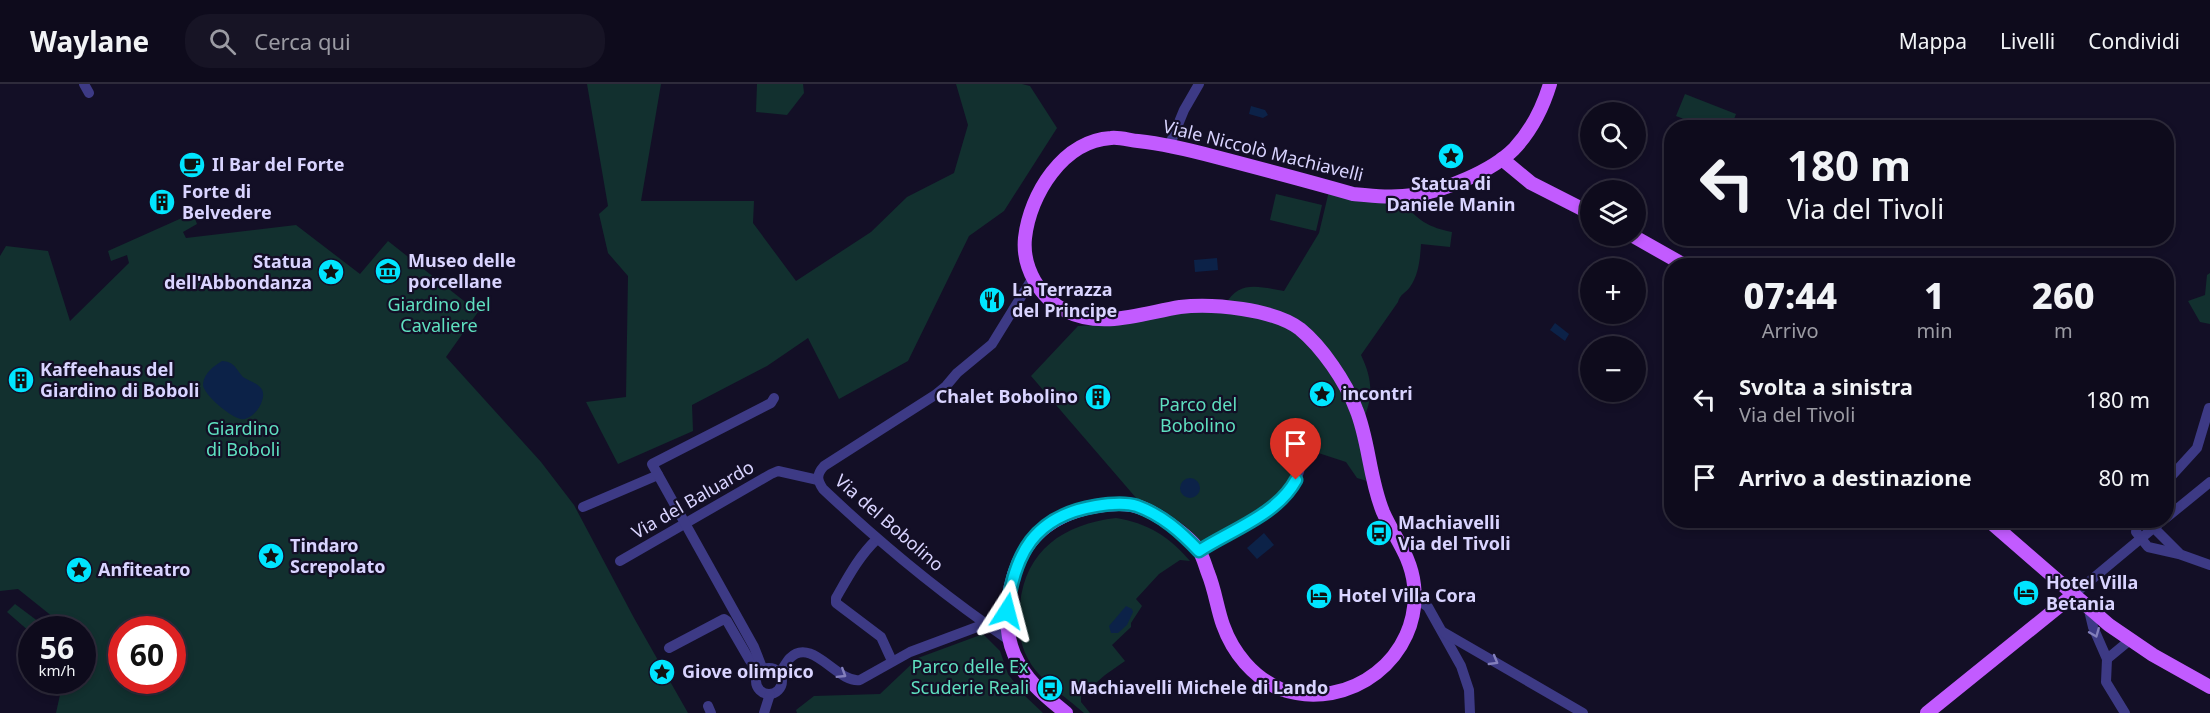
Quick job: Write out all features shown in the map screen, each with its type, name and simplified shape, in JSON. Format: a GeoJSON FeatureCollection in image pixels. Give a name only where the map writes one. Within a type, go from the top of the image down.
{"type":"FeatureCollection","features":[{"type":"Feature","properties":{"kind":"main road","name":"Viale Niccolò Machiavelli"},"geometry":{"type":"LineString","coordinates":[[1032,279],[1026,260],[1024,240],[1030,215],[1040,192],[1054,169],[1071,152],[1092,142],[1112,138],[1170,144],[1353,194],[1381,197],[1418,195],[1455,183],[1502,159],[1522,140],[1537,116],[1550,84]]}},
{"type":"Feature","properties":{"kind":"main road"},"geometry":{"type":"LineString","coordinates":[[1502,159],[1525,179],[1580,208]]}},
{"type":"Feature","properties":{"kind":"main road"},"geometry":{"type":"LineString","coordinates":[[1646,243],[1672,258]]}},
{"type":"Feature","properties":{"kind":"main road"},"geometry":{"type":"LineString","coordinates":[[1032,279],[1060,308],[1078,316],[1129,317],[1183,306],[1214,306],[1273,316],[1296,326],[1312,340],[1332,365],[1357,410],[1376,493],[1383,512],[1411,564],[1415,598],[1406,639],[1392,661],[1377,676],[1356,688],[1331,696],[1307,697],[1279,689],[1255,673],[1235,652],[1222,624],[1212,583],[1199,551],[1179,530],[1160,517],[1135,505],[1111,504],[1084,508],[1051,522],[1035,535],[1015,567],[1007,611],[1009,640],[1024,674],[1034,686],[1066,713]]}},
{"type":"Feature","properties":{"kind":"main road"},"geometry":{"type":"LineString","coordinates":[[1997,528],[2073,595],[2130,640],[2210,687]]}},
{"type":"Feature","properties":{"kind":"main road"},"geometry":{"type":"LineString","coordinates":[[1927,713],[2073,595]]}},
{"type":"Feature","properties":{"kind":"street"},"geometry":{"type":"LineString","coordinates":[[1170,144],[1184,110],[1199,84]]}},
{"type":"Feature","properties":{"kind":"street","name":"Via del Bobolino"},"geometry":{"type":"LineString","coordinates":[[1009,640],[985,624],[877,539],[823,489],[818,480],[819,472],[824,466],[935,395],[988,348],[1032,279]]}},
{"type":"Feature","properties":{"kind":"street"},"geometry":{"type":"LineString","coordinates":[[761,671],[754,647],[652,464],[771,403],[774,398]]}},
{"type":"Feature","properties":{"kind":"street"},"geometry":{"type":"LineString","coordinates":[[2174,473],[2197,448],[2209,408]]}},
{"type":"Feature","properties":{"kind":"street"},"geometry":{"type":"LineString","coordinates":[[1199,551],[1279,502],[1290,491],[1296,480],[1302,458]]}},
{"type":"Feature","properties":{"kind":"street","name":"Via del Baluardo"},"geometry":{"type":"LineString","coordinates":[[620,561],[778,471],[818,480]]}},
{"type":"Feature","properties":{"kind":"street"},"geometry":{"type":"LineString","coordinates":[[584,507],[658,475]]}},
{"type":"Feature","properties":{"kind":"street"},"geometry":{"type":"LineString","coordinates":[[2174,512],[2210,482]]}},
{"type":"Feature","properties":{"kind":"street"},"geometry":{"type":"LineString","coordinates":[[2137,528],[2136,532],[2148,547],[2179,554],[2210,565]]}},
{"type":"Feature","properties":{"kind":"street"},"geometry":{"type":"LineString","coordinates":[[2073,595],[2154,528],[2179,554]]}},
{"type":"Feature","properties":{"kind":"street"},"geometry":{"type":"LineString","coordinates":[[877,539],[860,558],[836,598],[836,603],[881,637],[892,662]]}},
{"type":"Feature","properties":{"kind":"street"},"geometry":{"type":"LineString","coordinates":[[1415,598],[1428,607],[1467,681],[1470,713]]}},
{"type":"Feature","properties":{"kind":"street"},"geometry":{"type":"LineString","coordinates":[[2088,606],[2093,627],[2107,659],[2106,682],[2125,713]]}},
{"type":"Feature","properties":{"kind":"street"},"geometry":{"type":"LineString","coordinates":[[669,648],[724,619],[749,659],[761,671]]}},
{"type":"Feature","properties":{"kind":"street"},"geometry":{"type":"LineString","coordinates":[[779,674],[769,668],[761,671],[756,680],[757,687],[764,693],[774,693],[781,685],[779,674],[790,657],[799,652],[812,654],[843,676],[855,681],[866,678],[909,652],[985,624]]}},
{"type":"Feature","properties":{"kind":"street"},"geometry":{"type":"LineString","coordinates":[[1443,632],[1583,713]]}},
{"type":"Feature","properties":{"kind":"street"},"geometry":{"type":"LineString","coordinates":[[2107,659],[2130,640]]}},
{"type":"Feature","properties":{"kind":"street"},"geometry":{"type":"LineString","coordinates":[[764,713],[770,694]]}},
{"type":"Feature","properties":{"kind":"green space"},"geometry":{"type":"Polygon","coordinates":[[[587,84],[661,84],[641,201],[754,201],[753,223],[796,281],[871,232],[907,197],[954,173],[968,125],[956,84],[1030,86],[1057,128],[1004,211],[969,236],[908,361],[839,399],[808,338],[767,366],[692,405],[693,431],[618,464],[586,402],[626,397],[628,276],[608,253],[599,214],[608,206],[587,84]]]}},
{"type":"Feature","properties":{"kind":"green space"},"geometry":{"type":"Polygon","coordinates":[[[757,84],[803,84],[804,93],[787,115],[756,112],[757,84]]]}},
{"type":"Feature","properties":{"kind":"green space"},"geometry":{"type":"Polygon","coordinates":[[[1685,94],[1736,114],[1734,120],[1687,120],[1676,116],[1685,94]]]}},
{"type":"Feature","properties":{"kind":"green space"},"geometry":{"type":"Polygon","coordinates":[[[1329,191],[1404,200],[1413,213],[1424,222],[1452,232],[1450,247],[1421,244],[1413,282],[1400,297],[1361,355],[1368,371],[1370,387],[1369,403],[1363,420],[1304,326],[1225,305],[1237,291],[1243,288],[1258,287],[1284,291],[1319,233],[1329,191]]]}},
{"type":"Feature","properties":{"kind":"green space"},"geometry":{"type":"Polygon","coordinates":[[[1276,194],[1322,205],[1316,231],[1270,220],[1276,194]]]}},
{"type":"Feature","properties":{"kind":"green space","name":"Giardino di Boboli"},"geometry":{"type":"Polygon","coordinates":[[[193,213],[197,224],[183,232],[186,238],[296,225],[360,274],[388,241],[478,312],[446,357],[541,462],[574,505],[688,713],[56,713],[60,694],[96,694],[96,616],[52,616],[18,589],[0,591],[0,256],[6,246],[48,251],[70,321],[129,263],[127,255],[111,261],[108,251],[193,213]]]}},
{"type":"Feature","properties":{"kind":"green space"},"geometry":{"type":"Polygon","coordinates":[[[2210,273],[2210,324],[2200,322],[2188,301],[2205,295],[2207,275],[2210,273]]]}},
{"type":"Feature","properties":{"kind":"green space","name":"Parco del Bobolino"},"geometry":{"type":"Polygon","coordinates":[[[1197,310],[1247,314],[1275,320],[1289,327],[1304,341],[1322,360],[1342,392],[1354,425],[1367,481],[1357,478],[1346,462],[1306,449],[1306,460],[1279,507],[1258,524],[1205,551],[1185,526],[1163,510],[1137,499],[1031,376],[1078,326],[1112,324],[1197,310]]]}},
{"type":"Feature","properties":{"kind":"green space"},"geometry":{"type":"Polygon","coordinates":[[[1116,518],[1138,523],[1157,532],[1174,544],[1190,561],[1180,560],[1159,574],[1136,599],[1142,606],[1131,623],[1131,627],[1112,645],[1125,661],[1081,696],[1081,702],[1090,713],[1084,713],[1046,681],[1028,659],[1020,633],[1019,619],[1023,586],[1030,569],[1050,543],[1080,526],[1116,518]]]}},
{"type":"Feature","properties":{"kind":"green space"},"geometry":{"type":"Polygon","coordinates":[[[15,604],[31,616],[18,616],[18,622],[7,612],[15,604]]]}},
{"type":"Feature","properties":{"kind":"green space","name":"Parco delle Ex Scuderie Reali"},"geometry":{"type":"Polygon","coordinates":[[[983,634],[1000,651],[1008,674],[1024,695],[1043,713],[797,713],[796,710],[814,696],[880,694],[918,658],[983,634]]]}},
{"type":"Feature","properties":{"kind":"water"},"geometry":{"type":"Polygon","coordinates":[[[1251,106],[1265,110],[1268,115],[1263,118],[1249,114],[1251,106]]]}},
{"type":"Feature","properties":{"kind":"water"},"geometry":{"type":"Polygon","coordinates":[[[1217,258],[1218,270],[1195,272],[1194,260],[1217,258]]]}},
{"type":"Feature","properties":{"kind":"water"},"geometry":{"type":"Polygon","coordinates":[[[1555,323],[1569,334],[1565,341],[1550,330],[1555,323]]]}},
{"type":"Feature","properties":{"kind":"water"},"geometry":{"type":"Polygon","coordinates":[[[222,361],[232,364],[243,377],[256,384],[263,392],[261,404],[248,418],[240,419],[227,412],[213,400],[204,388],[207,373],[222,361]]]}},
{"type":"Feature","properties":{"kind":"water"},"geometry":{"type":"Polygon","coordinates":[[[1186,478],[1194,478],[1200,484],[1200,492],[1194,498],[1186,498],[1180,492],[1180,484],[1186,478]]]}},
{"type":"Feature","properties":{"kind":"water"},"geometry":{"type":"Polygon","coordinates":[[[1264,533],[1274,545],[1257,559],[1247,548],[1264,533]]]}},
{"type":"Feature","properties":{"kind":"water"},"geometry":{"type":"Polygon","coordinates":[[[1126,606],[1133,612],[1127,625],[1118,633],[1111,633],[1109,626],[1126,606]]]}},
{"type":"Feature","properties":{"kind":"place","name":"Statua di Daniele Manin"},"geometry":{"type":"Point","coordinates":[1451,156]}},
{"type":"Feature","properties":{"kind":"place","name":"Il Bar del Forte"},"geometry":{"type":"Point","coordinates":[192,165]}},
{"type":"Feature","properties":{"kind":"place","name":"Forte di Belvedere"},"geometry":{"type":"Point","coordinates":[162,202]}},
{"type":"Feature","properties":{"kind":"place","name":"Museo delle porcellane"},"geometry":{"type":"Point","coordinates":[388,271]}},
{"type":"Feature","properties":{"kind":"place","name":"Statua dell'Abbondanza"},"geometry":{"type":"Point","coordinates":[331,272]}},
{"type":"Feature","properties":{"kind":"place","name":"La Terrazza del Principe"},"geometry":{"type":"Point","coordinates":[992,300]}},
{"type":"Feature","properties":{"kind":"place","name":"Kaffeehaus del Giardino di Boboli"},"geometry":{"type":"Point","coordinates":[21,380]}},
{"type":"Feature","properties":{"kind":"place","name":"incontri"},"geometry":{"type":"Point","coordinates":[1322,394]}},
{"type":"Feature","properties":{"kind":"place","name":"Chalet Bobolino"},"geometry":{"type":"Point","coordinates":[1098,397]}},
{"type":"Feature","properties":{"kind":"place","name":"Machiavelli Via del Tivoli"},"geometry":{"type":"Point","coordinates":[1379,533]}},
{"type":"Feature","properties":{"kind":"place","name":"Tindaro Screpolato"},"geometry":{"type":"Point","coordinates":[271,556]}},
{"type":"Feature","properties":{"kind":"place","name":"Anfiteatro"},"geometry":{"type":"Point","coordinates":[79,570]}},
{"type":"Feature","properties":{"kind":"place","name":"Hotel Villa Betania"},"geometry":{"type":"Point","coordinates":[2026,593]}},
{"type":"Feature","properties":{"kind":"place","name":"Hotel Villa Cora"},"geometry":{"type":"Point","coordinates":[1319,596]}},
{"type":"Feature","properties":{"kind":"place","name":"Giove olimpico"},"geometry":{"type":"Point","coordinates":[662,672]}},
{"type":"Feature","properties":{"kind":"place","name":"Machiavelli Michele di Lando"},"geometry":{"type":"Point","coordinates":[1050,688]}},
{"type":"Feature","properties":{"kind":"route"},"geometry":{"type":"LineString","coordinates":[[1007,611],[1015,567],[1023,552],[1035,535],[1051,522],[1066,515],[1084,508],[1111,504],[1135,505],[1160,517],[1179,530],[1199,551],[1279,502],[1290,491],[1296,480]]}},
{"type":"Feature","properties":{"kind":"park label","name":"Giardino del Cavaliere"},"geometry":{"type":"Point","coordinates":[439,315]}}]}
